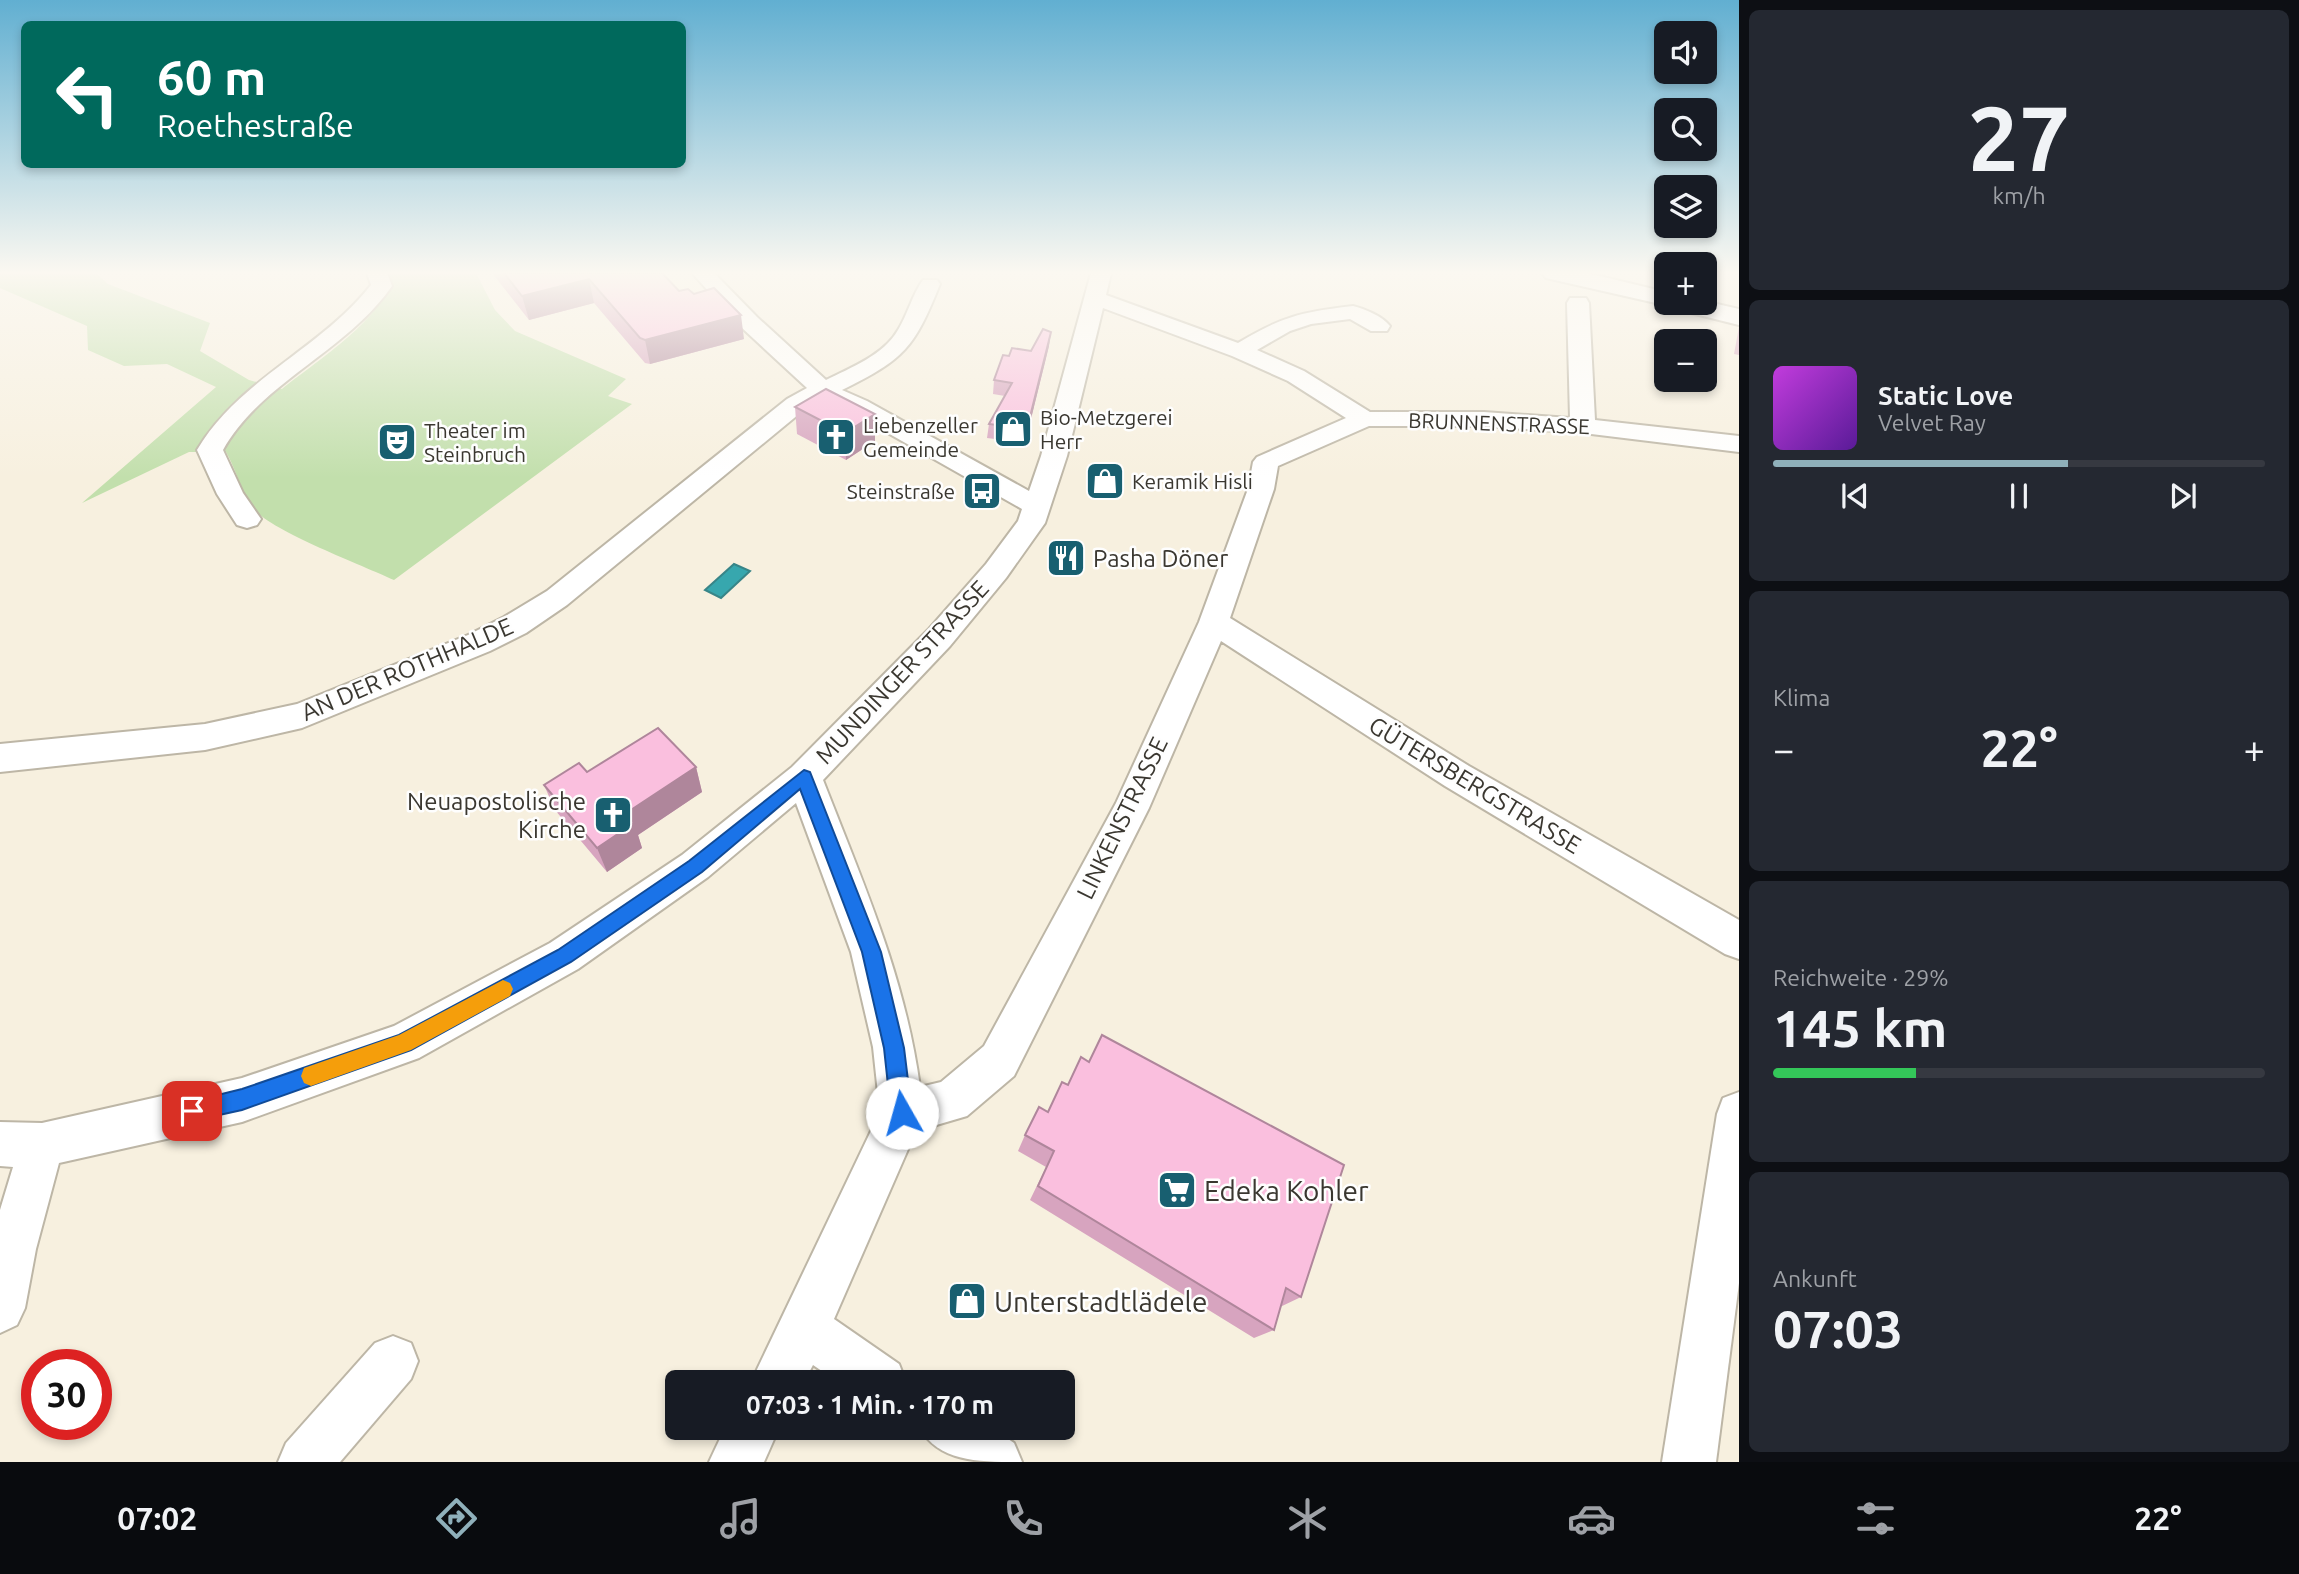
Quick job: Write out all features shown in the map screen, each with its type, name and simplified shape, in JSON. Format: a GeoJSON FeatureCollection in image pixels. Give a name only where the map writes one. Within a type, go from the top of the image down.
{"type":"FeatureCollection","features":[{"type":"Feature","properties":{"kind":"street"},"geometry":{"type":"LineString","coordinates":[[247,519],[230,494],[210,450],[217,433],[245,406],[327,341]]}},
{"type":"Feature","properties":{"kind":"street"},"geometry":{"type":"LineString","coordinates":[[770,341],[824,390],[858,406],[1038,508]]}},
{"type":"Feature","properties":{"kind":"street","name":"AN DER ROTHHALDE"},"geometry":{"type":"LineString","coordinates":[[0,758],[205,737],[302,715],[479,643],[515,625],[557,598],[796,404],[892,351],[902,341]]}},
{"type":"Feature","properties":{"kind":"street","name":"MUNDINGER STRASSE"},"geometry":{"type":"LineString","coordinates":[[902,1113],[894,1048],[871,952],[804,777],[939,638],[996,571],[1031,523],[1054,456],[1082,341]]}},
{"type":"Feature","properties":{"kind":"street"},"geometry":{"type":"LineString","coordinates":[[1213,341],[1296,376],[1365,419]]}},
{"type":"Feature","properties":{"kind":"street"},"geometry":{"type":"LineString","coordinates":[[1240,351],[1256,341]]}},
{"type":"Feature","properties":{"kind":"street"},"geometry":{"type":"LineString","coordinates":[[1580,341],[1583,426]]}},
{"type":"Feature","properties":{"kind":"street","name":"BRUNNENSTRASSE"},"geometry":{"type":"LineString","coordinates":[[1266,462],[1365,419],[1473,419],[1583,426],[1739,444]]}},
{"type":"Feature","properties":{"kind":"street","name":"LINKENSTRASSE"},"geometry":{"type":"LineString","coordinates":[[902,1113],[953,1101],[999,1061],[1131,808],[1214,622],[1261,489],[1266,462]]}},
{"type":"Feature","properties":{"kind":"street","name":"GÜTERSBERGSTRASSE"},"geometry":{"type":"LineString","coordinates":[[1214,622],[1457,776],[1739,941]]}},
{"type":"Feature","properties":{"kind":"street"},"geometry":{"type":"LineString","coordinates":[[0,1308],[12,1250],[21,1144],[242,1100],[404,1044],[565,956],[695,866],[804,777]]}},
{"type":"Feature","properties":{"kind":"street"},"geometry":{"type":"LineString","coordinates":[[783,1370],[902,1113]]}},
{"type":"Feature","properties":{"kind":"street"},"geometry":{"type":"LineString","coordinates":[[1689,1462],[1739,1114]]}},
{"type":"Feature","properties":{"kind":"street"},"geometry":{"type":"LineString","coordinates":[[804,1329],[864,1370]]}},
{"type":"Feature","properties":{"kind":"street"},"geometry":{"type":"LineString","coordinates":[[305,1462],[393,1361]]}},
{"type":"Feature","properties":{"kind":"street"},"geometry":{"type":"LineString","coordinates":[[736,1462],[747,1440]]}},
{"type":"Feature","properties":{"kind":"street"},"geometry":{"type":"LineString","coordinates":[[963,1440],[995,1462]]}},
{"type":"Feature","properties":{"kind":"green space","name":"Theater im Steinbruch"},"geometry":{"type":"Polygon","coordinates":[[[88,341],[203,341],[200,351],[249,380],[282,389],[344,341],[539,341],[626,379],[608,396],[632,404],[394,580],[299,538],[265,518],[255,510],[246,496],[226,452],[189,452],[82,503],[216,387],[167,364],[124,366],[88,350],[88,341]]]}},
{"type":"Feature","properties":{"kind":"water"},"geometry":{"type":"Polygon","coordinates":[[[734,564],[750,571],[721,598],[705,590],[734,564]]]}},
{"type":"Feature","properties":{"kind":"building"},"geometry":{"type":"Polygon","coordinates":[[[1036,341],[1049,341],[1027,429],[989,424],[1012,383],[994,380],[1003,355],[1009,356],[1012,348],[1031,351],[1036,341]]]}},
{"type":"Feature","properties":{"kind":"building"},"geometry":{"type":"Polygon","coordinates":[[[826,389],[875,414],[845,433],[795,407],[826,389]]]}},
{"type":"Feature","properties":{"kind":"building"},"geometry":{"type":"Polygon","coordinates":[[[658,728],[696,767],[625,814],[634,823],[597,848],[544,785],[579,763],[587,772],[658,728]]]}},
{"type":"Feature","properties":{"kind":"building","name":"Edeka Kohler"},"geometry":{"type":"Polygon","coordinates":[[[1102,1035],[1344,1165],[1301,1297],[1286,1288],[1274,1330],[1038,1186],[1054,1151],[1025,1135],[1039,1107],[1048,1112],[1062,1082],[1068,1085],[1081,1057],[1089,1062],[1102,1035]]]}},
{"type":"Feature","properties":{"kind":"slow traffic"},"geometry":{"type":"LineString","coordinates":[[311,1076],[404,1044],[503,989]]}},
{"type":"Feature","properties":{"kind":"place","name":"Bio-Metzgerei Herr"},"geometry":{"type":"Point","coordinates":[1013,429]}},
{"type":"Feature","properties":{"kind":"place","name":"Liebenzeller Gemeinde"},"geometry":{"type":"Point","coordinates":[836,437]}},
{"type":"Feature","properties":{"kind":"place","name":"Theater im Steinbruch"},"geometry":{"type":"Point","coordinates":[397,442]}},
{"type":"Feature","properties":{"kind":"place","name":"Keramik Hisli"},"geometry":{"type":"Point","coordinates":[1105,481]}},
{"type":"Feature","properties":{"kind":"place","name":"Steinstraße"},"geometry":{"type":"Point","coordinates":[982,491]}},
{"type":"Feature","properties":{"kind":"place","name":"Pasha Döner"},"geometry":{"type":"Point","coordinates":[1066,558]}},
{"type":"Feature","properties":{"kind":"place","name":"Neuapostolische Kirche"},"geometry":{"type":"Point","coordinates":[613,815]}},
{"type":"Feature","properties":{"kind":"place","name":"Edeka Kohler"},"geometry":{"type":"Point","coordinates":[1177,1190]}},
{"type":"Feature","properties":{"kind":"place","name":"Unterstadtlädele"},"geometry":{"type":"Point","coordinates":[967,1301]}},
{"type":"Feature","properties":{"kind":"route"},"geometry":{"type":"LineString","coordinates":[[192,1111],[242,1100],[404,1044],[542,969],[695,866],[804,777],[871,952],[894,1048],[902,1113]]}}]}
